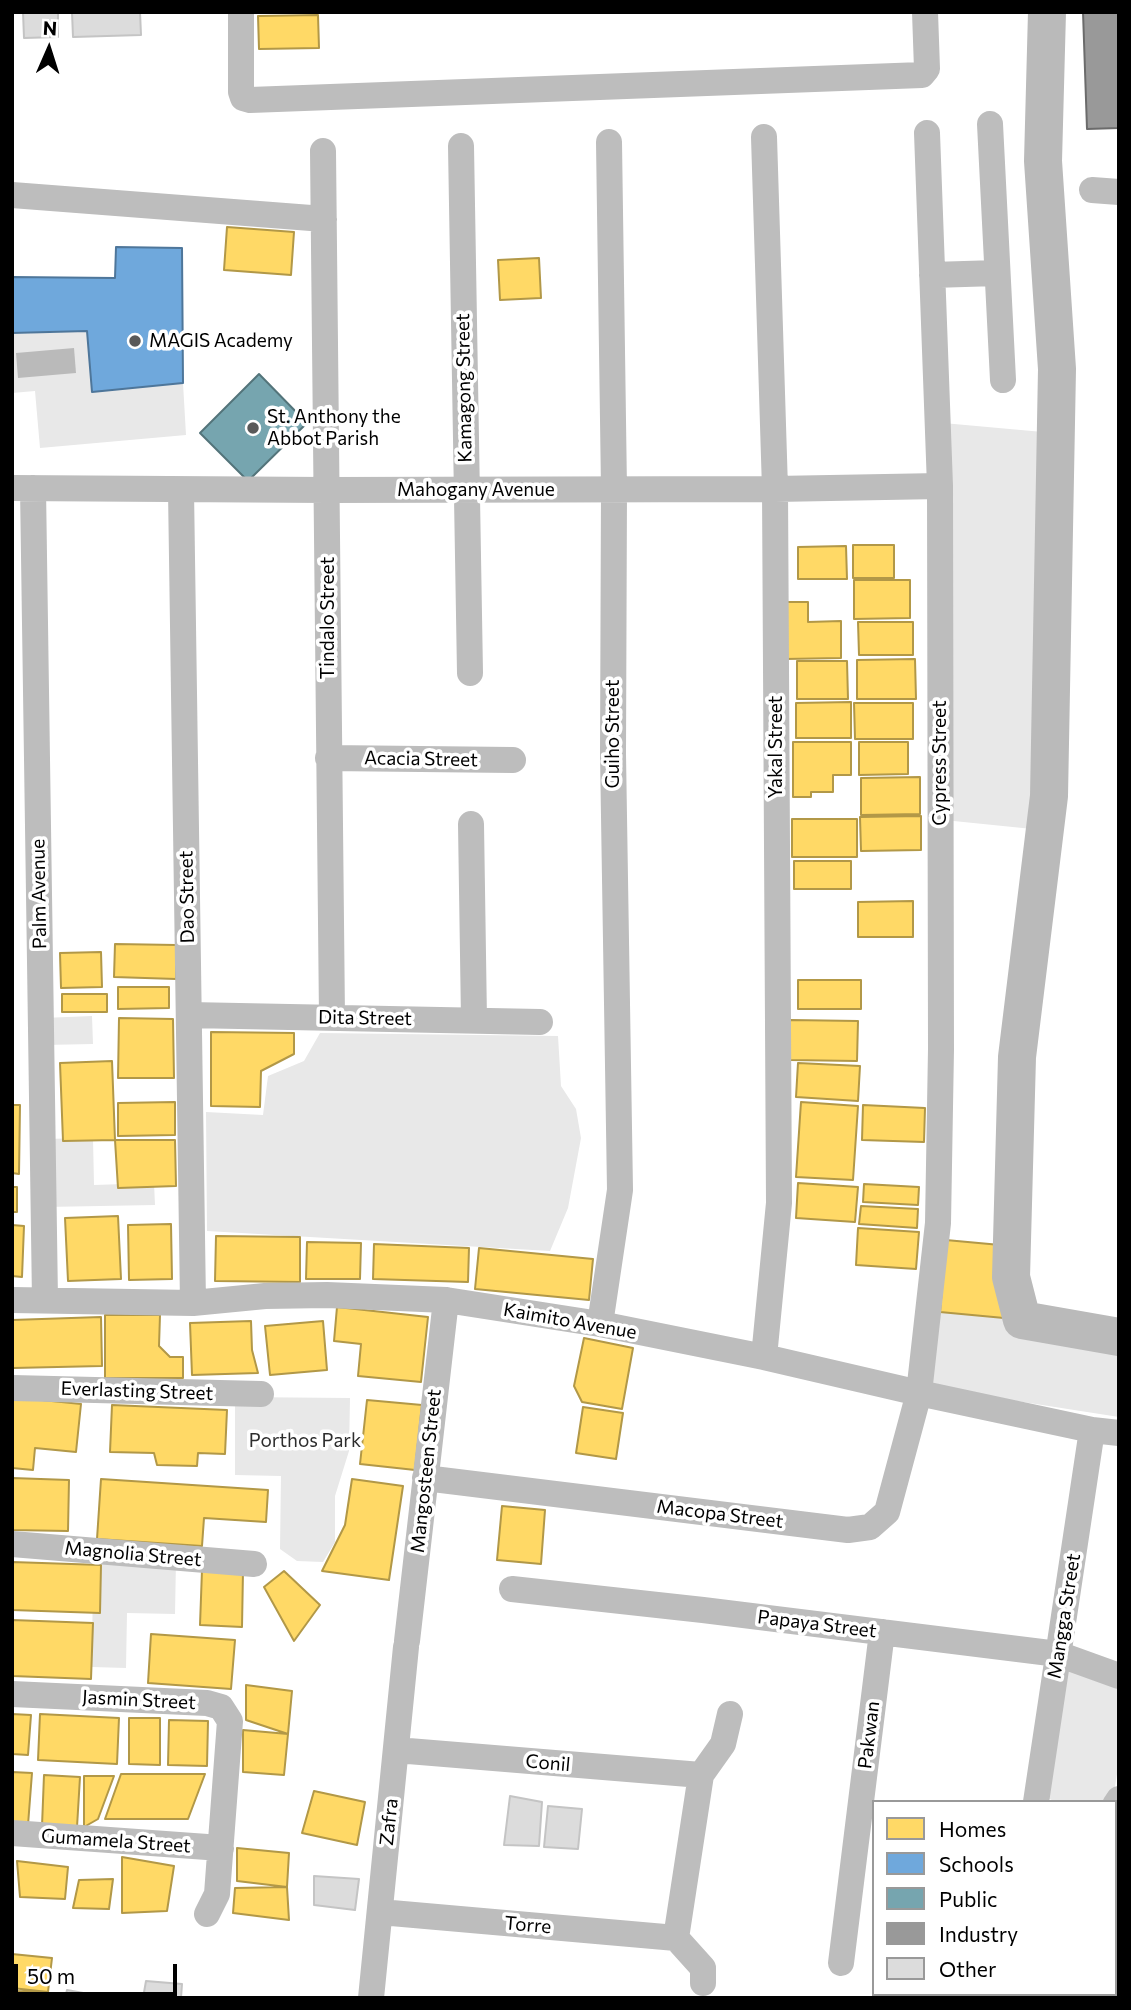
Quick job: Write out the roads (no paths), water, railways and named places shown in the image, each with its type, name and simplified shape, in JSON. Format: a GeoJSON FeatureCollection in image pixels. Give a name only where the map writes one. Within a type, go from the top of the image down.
{"type":"FeatureCollection","features":[{"type":"Feature","properties":{"kind":"street"},"geometry":{"type":"LineString","coordinates":[[241,12],[241,92],[243,98],[250,100],[922,75],[927,69],[925,12]]}},
{"type":"Feature","properties":{"kind":"street"},"geometry":{"type":"LineString","coordinates":[[990,124],[1003,380]]}},
{"type":"Feature","properties":{"kind":"street","name":"Cypress Street"},"geometry":{"type":"LineString","coordinates":[[919,1393],[938,1223],[940,1076],[940,486],[927,132]]}},
{"type":"Feature","properties":{"kind":"street","name":"Yakal Street"},"geometry":{"type":"LineString","coordinates":[[764,137],[775,489],[779,1203],[764,1357]]}},
{"type":"Feature","properties":{"kind":"street","name":"Guiho Street"},"geometry":{"type":"LineString","coordinates":[[600,1324],[620,1190],[613,754],[614,489],[610,142]]}},
{"type":"Feature","properties":{"kind":"street","name":"Kamagong Street"},"geometry":{"type":"LineString","coordinates":[[461,146],[470,673]]}},
{"type":"Feature","properties":{"kind":"street","name":"Tindalo Street"},"geometry":{"type":"LineString","coordinates":[[323,151],[332,1018]]}},
{"type":"Feature","properties":{"kind":"street"},"geometry":{"type":"LineString","coordinates":[[1091,190],[1119,192]]}},
{"type":"Feature","properties":{"kind":"street"},"geometry":{"type":"LineString","coordinates":[[12,195],[324,219]]}},
{"type":"Feature","properties":{"kind":"street"},"geometry":{"type":"LineString","coordinates":[[932,275],[997,274]]}},
{"type":"Feature","properties":{"kind":"street","name":"Mahogany Avenue"},"geometry":{"type":"LineString","coordinates":[[22,488],[181,491],[940,486]]}},
{"type":"Feature","properties":{"kind":"street","name":"Palm Avenue"},"geometry":{"type":"LineString","coordinates":[[22,488],[45,1300]]}},
{"type":"Feature","properties":{"kind":"street","name":"Dao Street"},"geometry":{"type":"LineString","coordinates":[[181,491],[193,1303]]}},
{"type":"Feature","properties":{"kind":"street","name":"Acacia Street"},"geometry":{"type":"LineString","coordinates":[[328,758],[513,760]]}},
{"type":"Feature","properties":{"kind":"street"},"geometry":{"type":"LineString","coordinates":[[471,824],[474,1020]]}},
{"type":"Feature","properties":{"kind":"street","name":"Dita Street"},"geometry":{"type":"LineString","coordinates":[[189,1016],[540,1022]]}},
{"type":"Feature","properties":{"kind":"street","name":"Kaimito Avenue"},"geometry":{"type":"LineString","coordinates":[[12,1300],[193,1303],[265,1296],[327,1295],[446,1300],[600,1324],[764,1357],[1092,1430],[1119,1433]]}},
{"type":"Feature","properties":{"kind":"street","name":"Mangosteen Street"},"geometry":{"type":"LineString","coordinates":[[407,1644],[446,1300]]}},
{"type":"Feature","properties":{"kind":"street","name":"Everlasting Street"},"geometry":{"type":"LineString","coordinates":[[12,1388],[261,1394]]}},
{"type":"Feature","properties":{"kind":"street","name":"Macopa Street"},"geometry":{"type":"LineString","coordinates":[[425,1478],[848,1530],[870,1527],[887,1512],[919,1393]]}},
{"type":"Feature","properties":{"kind":"street","name":"Mangga Street"},"geometry":{"type":"LineString","coordinates":[[1037,1800],[1092,1430]]}},
{"type":"Feature","properties":{"kind":"street","name":"Magnolia Street"},"geometry":{"type":"LineString","coordinates":[[12,1544],[254,1564]]}},
{"type":"Feature","properties":{"kind":"street","name":"Papaya Street"},"geometry":{"type":"LineString","coordinates":[[512,1589],[1058,1654],[1119,1676]]}},
{"type":"Feature","properties":{"kind":"street","name":"Pakwan"},"geometry":{"type":"LineString","coordinates":[[841,1963],[882,1632]]}},
{"type":"Feature","properties":{"kind":"street","name":"Zafra"},"geometry":{"type":"LineString","coordinates":[[371,1998],[407,1644]]}},
{"type":"Feature","properties":{"kind":"street","name":"Jasmin Street"},"geometry":{"type":"LineString","coordinates":[[12,1694],[207,1703],[221,1707],[230,1721],[217,1894],[207,1914]]}},
{"type":"Feature","properties":{"kind":"street"},"geometry":{"type":"LineString","coordinates":[[703,1983],[703,1968],[676,1938],[701,1775],[723,1744],[730,1714]]}},
{"type":"Feature","properties":{"kind":"street","name":"Conil"},"geometry":{"type":"LineString","coordinates":[[396,1750],[701,1775]]}},
{"type":"Feature","properties":{"kind":"street","name":"Gumamela Street"},"geometry":{"type":"LineString","coordinates":[[12,1833],[220,1848]]}},
{"type":"Feature","properties":{"kind":"street","name":"Torre"},"geometry":{"type":"LineString","coordinates":[[380,1912],[676,1938]]}},
{"type":"Feature","properties":{"kind":"waterway"},"geometry":{"type":"LineString","coordinates":[[1047,12],[1043,161],[1057,369],[1049,796],[1017,1057],[1011,1277],[1022,1320],[1119,1337]]}},
{"type":"Feature","properties":{"kind":"place","name":"MAGIS Academy"},"geometry":{"type":"Point","coordinates":[135,341]}},
{"type":"Feature","properties":{"kind":"place","name":"St. Anthony the Abbot Parish"},"geometry":{"type":"Point","coordinates":[253,428]}},
{"type":"Feature","properties":{"kind":"park label","name":"Porthos Park"},"geometry":{"type":"Point","coordinates":[305,1441]}}]}
